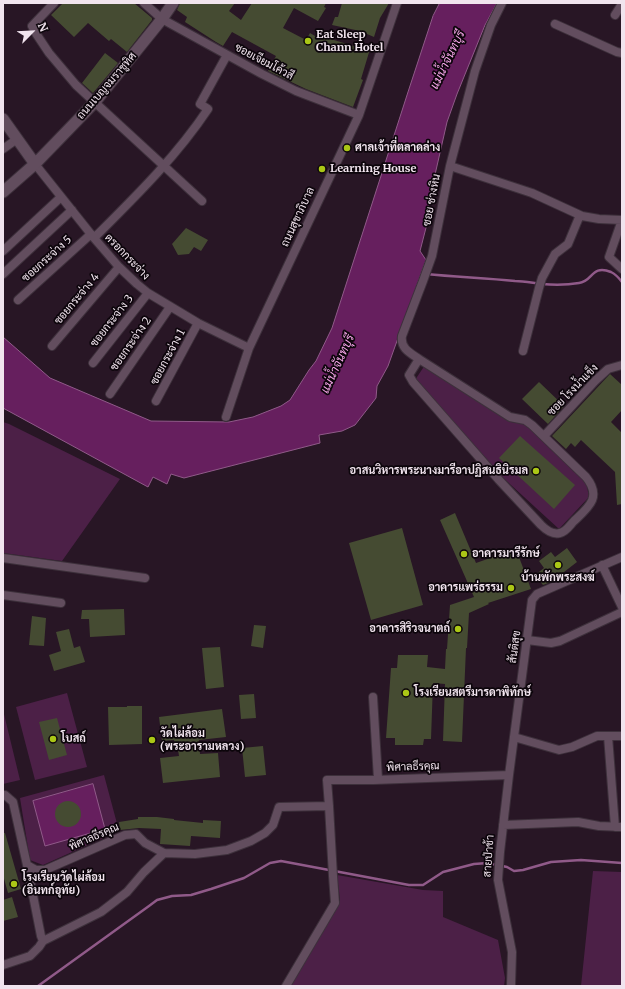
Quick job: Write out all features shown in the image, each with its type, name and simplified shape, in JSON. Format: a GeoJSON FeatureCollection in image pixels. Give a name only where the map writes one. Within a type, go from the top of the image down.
{"type":"FeatureCollection","features":[{"type":"Feature","properties":{"kind":"street"},"geometry":{"type":"LineString","coordinates":[[54,3],[32,26],[45,47],[76,85],[202,201]]}},
{"type":"Feature","properties":{"kind":"street","name":"ซอยเจียมโค้วสี"},"geometry":{"type":"LineString","coordinates":[[144,3],[162,19],[262,74],[296,91],[359,115]]}},
{"type":"Feature","properties":{"kind":"street","name":"ถนนเบญจมราชูทิศ"},"geometry":{"type":"LineString","coordinates":[[3,192],[35,164],[95,102],[162,19],[173,3]]}},
{"type":"Feature","properties":{"kind":"street","name":"ถนนสุขาภิบาล"},"geometry":{"type":"LineString","coordinates":[[226,417],[249,348],[359,115],[397,3]]}},
{"type":"Feature","properties":{"kind":"street"},"geometry":{"type":"LineString","coordinates":[[450,166],[475,70],[491,25],[502,3]]}},
{"type":"Feature","properties":{"kind":"street"},"geometry":{"type":"LineString","coordinates":[[615,15],[622,4]]}},
{"type":"Feature","properties":{"kind":"street"},"geometry":{"type":"LineString","coordinates":[[554,24],[622,53]]}},
{"type":"Feature","properties":{"kind":"street","name":"ซอยกระจ่าง 5"},"geometry":{"type":"LineString","coordinates":[[18,300],[93,236],[164,166],[208,109],[200,104],[227,55]]}},
{"type":"Feature","properties":{"kind":"street"},"geometry":{"type":"LineString","coordinates":[[3,119],[35,164]]}},
{"type":"Feature","properties":{"kind":"street"},"geometry":{"type":"LineString","coordinates":[[3,149],[17,139]]}},
{"type":"Feature","properties":{"kind":"street","name":"ตรอกกระจ่าง"},"geometry":{"type":"LineString","coordinates":[[35,164],[119,267],[137,284],[148,293],[198,324],[249,348]]}},
{"type":"Feature","properties":{"kind":"street","name":"ซอย ช่างหิน"},"geometry":{"type":"LineString","coordinates":[[419,359],[409,375],[411,380],[532,516],[547,530],[553,533],[561,533],[567,529],[590,506],[593,501],[594,496],[592,485],[586,477],[528,422],[510,417],[419,359],[403,346],[402,339],[432,256],[450,166],[532,193],[580,215],[599,220],[622,220]]}},
{"type":"Feature","properties":{"kind":"street"},"geometry":{"type":"LineString","coordinates":[[3,251],[61,197]]}},
{"type":"Feature","properties":{"kind":"street"},"geometry":{"type":"LineString","coordinates":[[3,274],[72,210]]}},
{"type":"Feature","properties":{"kind":"street"},"geometry":{"type":"LineString","coordinates":[[523,352],[542,278],[555,254],[568,244],[580,215]]}},
{"type":"Feature","properties":{"kind":"street"},"geometry":{"type":"LineString","coordinates":[[622,220],[608,257],[622,269]]}},
{"type":"Feature","properties":{"kind":"street","name":"ซอยกระจ่าง 4"},"geometry":{"type":"LineString","coordinates":[[52,346],[119,267]]}},
{"type":"Feature","properties":{"kind":"street","name":"ซอยกระจ่าง 3"},"geometry":{"type":"LineString","coordinates":[[93,363],[148,293]]}},
{"type":"Feature","properties":{"kind":"street","name":"ซอยกระจ่าง 2"},"geometry":{"type":"LineString","coordinates":[[110,394],[170,307]]}},
{"type":"Feature","properties":{"kind":"street","name":"ซอยกระจ่าง 1"},"geometry":{"type":"LineString","coordinates":[[156,401],[198,324]]}},
{"type":"Feature","properties":{"kind":"street","name":"ซอย โรงน้ำแข็ง"},"geometry":{"type":"LineString","coordinates":[[544,436],[595,381],[608,370],[622,365]]}},
{"type":"Feature","properties":{"kind":"street","name":"สันติสุข"},"geometry":{"type":"LineString","coordinates":[[509,775],[532,600],[537,594],[622,557]]}},
{"type":"Feature","properties":{"kind":"street"},"geometry":{"type":"LineString","coordinates":[[3,558],[145,578]]}},
{"type":"Feature","properties":{"kind":"street"},"geometry":{"type":"LineString","coordinates":[[602,565],[622,607]]}},
{"type":"Feature","properties":{"kind":"street"},"geometry":{"type":"LineString","coordinates":[[3,596],[61,603]]}},
{"type":"Feature","properties":{"kind":"street"},"geometry":{"type":"LineString","coordinates":[[526,640],[551,643],[560,641],[622,612]]}},
{"type":"Feature","properties":{"kind":"street"},"geometry":{"type":"LineString","coordinates":[[373,697],[378,779]]}},
{"type":"Feature","properties":{"kind":"street"},"geometry":{"type":"LineString","coordinates":[[514,737],[559,750],[572,747],[597,736],[622,736]]}},
{"type":"Feature","properties":{"kind":"street"},"geometry":{"type":"LineString","coordinates":[[503,825],[578,822],[599,826],[619,827],[608,736]]}},
{"type":"Feature","properties":{"kind":"street","name":"พิศาลธีรคุณ"},"geometry":{"type":"LineString","coordinates":[[27,865],[36,870],[44,870],[125,836],[136,834],[145,843],[164,853],[195,854],[227,850],[251,841],[264,833],[273,825],[279,807],[329,806],[325,779],[509,775]]}},
{"type":"Feature","properties":{"kind":"street","name":"สายป่าช้า"},"geometry":{"type":"LineString","coordinates":[[509,775],[498,880],[512,952],[511,986]]}},
{"type":"Feature","properties":{"kind":"street"},"geometry":{"type":"LineString","coordinates":[[3,795],[5,794],[13,802],[43,941]]}},
{"type":"Feature","properties":{"kind":"street"},"geometry":{"type":"LineString","coordinates":[[286,986],[335,902],[332,876],[329,806]]}},
{"type":"Feature","properties":{"kind":"street"},"geometry":{"type":"LineString","coordinates":[[3,965],[30,956],[43,941],[101,912],[127,892],[144,872],[164,853]]}},
{"type":"Feature","properties":{"kind":"shaded area"},"geometry":{"type":"Polygon","coordinates":[[[425,365],[511,422],[526,424],[586,481],[589,497],[559,529],[488,464],[415,380],[425,365]]]}},
{"type":"Feature","properties":{"kind":"shaded area"},"geometry":{"type":"Polygon","coordinates":[[[3,422],[120,479],[62,561],[3,553],[3,422]]]}},
{"type":"Feature","properties":{"kind":"shaded area"},"geometry":{"type":"Polygon","coordinates":[[[67,693],[87,767],[35,780],[16,707],[67,693]]]}},
{"type":"Feature","properties":{"kind":"shaded area"},"geometry":{"type":"Polygon","coordinates":[[[3,710],[20,780],[3,784],[3,710]]]}},
{"type":"Feature","properties":{"kind":"shaded area"},"geometry":{"type":"Polygon","coordinates":[[[104,775],[119,831],[43,865],[30,860],[20,798],[104,775]]]}},
{"type":"Feature","properties":{"kind":"shaded area"},"geometry":{"type":"Polygon","coordinates":[[[593,871],[622,872],[622,986],[581,986],[593,871]]]}},
{"type":"Feature","properties":{"kind":"shaded area"},"geometry":{"type":"Polygon","coordinates":[[[337,875],[423,890],[443,891],[443,917],[498,940],[505,978],[504,986],[291,986],[340,900],[337,875]]]}},
{"type":"Feature","properties":{"kind":"water","name":"แม่น้ำจันทบุรี"},"geometry":{"type":"Polygon","coordinates":[[[440,3],[497,3],[485,25],[447,122],[429,201],[428,220],[420,251],[426,260],[388,366],[377,386],[376,398],[355,425],[342,431],[319,435],[320,443],[184,478],[171,474],[167,484],[153,477],[148,487],[3,408],[3,337],[50,378],[151,421],[229,422],[253,417],[281,406],[290,400],[316,361],[332,328],[433,16],[440,3]]]}},
{"type":"Feature","properties":{"kind":"water"},"geometry":{"type":"Polygon","coordinates":[[[93,784],[105,829],[45,846],[33,801],[93,784]]]}},
{"type":"Feature","properties":{"kind":"building"},"geometry":{"type":"Polygon","coordinates":[[[63,3],[134,3],[152,18],[152,20],[127,52],[111,39],[109,41],[88,23],[74,37],[51,15],[63,3]]]}},
{"type":"Feature","properties":{"kind":"building"},"geometry":{"type":"Polygon","coordinates":[[[180,3],[235,3],[229,11],[241,20],[252,3],[326,3],[324,7],[326,8],[318,21],[294,8],[283,28],[306,40],[310,33],[320,39],[321,36],[360,48],[361,46],[370,49],[361,79],[363,80],[353,107],[306,89],[268,71],[276,56],[232,32],[223,46],[216,42],[185,22],[187,17],[177,10],[180,3]]]}},
{"type":"Feature","properties":{"kind":"building"},"geometry":{"type":"Polygon","coordinates":[[[342,3],[389,3],[380,18],[374,37],[360,31],[332,25],[335,17],[338,17],[342,3]]]}},
{"type":"Feature","properties":{"kind":"building"},"geometry":{"type":"Polygon","coordinates":[[[105,53],[118,63],[93,93],[82,83],[105,53]]]}},
{"type":"Feature","properties":{"kind":"building"},"geometry":{"type":"Polygon","coordinates":[[[186,228],[208,240],[201,251],[194,247],[189,254],[178,255],[172,244],[186,228]]]}},
{"type":"Feature","properties":{"kind":"building"},"geometry":{"type":"Polygon","coordinates":[[[610,374],[622,385],[622,410],[611,422],[622,433],[622,504],[617,505],[615,472],[581,440],[575,447],[571,443],[566,449],[552,436],[610,374]]]}},
{"type":"Feature","properties":{"kind":"building"},"geometry":{"type":"Polygon","coordinates":[[[539,382],[564,406],[548,424],[522,399],[539,382]]]}},
{"type":"Feature","properties":{"kind":"building","name":"อาสนวิหารพระนางมารีอาปฏิสนธินิรมล"},"geometry":{"type":"Polygon","coordinates":[[[520,436],[575,485],[554,509],[499,458],[520,436]]]}},
{"type":"Feature","properties":{"kind":"building"},"geometry":{"type":"Polygon","coordinates":[[[455,513],[476,563],[516,549],[531,589],[488,603],[489,604],[469,613],[462,742],[443,741],[445,684],[433,683],[431,739],[424,739],[423,745],[395,745],[395,738],[386,738],[391,668],[397,668],[398,655],[428,655],[427,667],[445,669],[450,605],[474,597],[440,520],[455,513]]]}},
{"type":"Feature","properties":{"kind":"building"},"geometry":{"type":"Polygon","coordinates":[[[402,528],[423,605],[371,620],[349,543],[402,528]]]}},
{"type":"Feature","properties":{"kind":"building","name":"บ้านพักพระสงฆ์"},"geometry":{"type":"Polygon","coordinates":[[[567,548],[577,562],[551,582],[543,585],[535,575],[544,568],[539,561],[551,552],[555,557],[567,548]]]}},
{"type":"Feature","properties":{"kind":"building"},"geometry":{"type":"Polygon","coordinates":[[[124,609],[125,635],[90,637],[89,619],[81,619],[82,610],[124,609]]]}},
{"type":"Feature","properties":{"kind":"building"},"geometry":{"type":"Polygon","coordinates":[[[32,616],[46,618],[44,646],[29,645],[32,616]]]}},
{"type":"Feature","properties":{"kind":"building"},"geometry":{"type":"Polygon","coordinates":[[[254,625],[266,626],[263,648],[251,646],[254,625]]]}},
{"type":"Feature","properties":{"kind":"building"},"geometry":{"type":"Polygon","coordinates":[[[69,629],[74,648],[80,646],[85,662],[54,671],[49,655],[61,651],[56,632],[69,629]]]}},
{"type":"Feature","properties":{"kind":"building"},"geometry":{"type":"Polygon","coordinates":[[[220,647],[224,687],[206,689],[202,648],[220,647]]]}},
{"type":"Feature","properties":{"kind":"building"},"geometry":{"type":"Polygon","coordinates":[[[254,694],[256,718],[241,719],[239,695],[254,694]]]}},
{"type":"Feature","properties":{"kind":"building"},"geometry":{"type":"Polygon","coordinates":[[[142,706],[142,744],[109,745],[108,707],[142,706]]]}},
{"type":"Feature","properties":{"kind":"building"},"geometry":{"type":"Polygon","coordinates":[[[222,709],[226,737],[199,740],[200,754],[218,753],[220,777],[163,783],[160,758],[179,756],[177,743],[175,744],[174,740],[162,741],[159,717],[222,709]]]}},
{"type":"Feature","properties":{"kind":"building","name":"โบสถ์"},"geometry":{"type":"Polygon","coordinates":[[[57,718],[67,755],[49,760],[39,722],[57,718]]]}},
{"type":"Feature","properties":{"kind":"building"},"geometry":{"type":"Polygon","coordinates":[[[263,746],[266,775],[245,777],[242,748],[263,746]]]}},
{"type":"Feature","properties":{"kind":"building"},"geometry":{"type":"Polygon","coordinates":[[[68,801],[77,805],[81,814],[77,823],[68,827],[59,823],[55,814],[59,805],[68,801]]]}},
{"type":"Feature","properties":{"kind":"building"},"geometry":{"type":"Polygon","coordinates":[[[138,817],[157,817],[203,823],[203,820],[221,821],[220,838],[191,836],[190,846],[160,844],[161,829],[139,828],[120,830],[119,822],[138,819],[138,817]]]}},
{"type":"Feature","properties":{"kind":"building"},"geometry":{"type":"Polygon","coordinates":[[[3,833],[5,833],[21,889],[8,893],[3,875],[3,833]]]}},
{"type":"Feature","properties":{"kind":"building"},"geometry":{"type":"Polygon","coordinates":[[[12,897],[18,917],[3,921],[3,900],[12,897]]]}},
{"type":"Feature","properties":{"kind":"waterway"},"geometry":{"type":"LineString","coordinates":[[426,274],[560,285],[584,282],[596,272],[604,270],[611,272],[622,282]]}},
{"type":"Feature","properties":{"kind":"waterway"},"geometry":{"type":"LineString","coordinates":[[38,986],[157,900],[172,896],[191,895],[211,889],[244,878],[270,863],[281,861],[409,885],[423,885],[443,872],[474,864],[488,863],[507,867],[514,871],[551,862],[581,860],[622,863]]}},
{"type":"Feature","properties":{"kind":"place","name":"Eat Sleep Chann Hotel"},"geometry":{"type":"Point","coordinates":[308,41]}},
{"type":"Feature","properties":{"kind":"place","name":"ศาลเจ้าที่ตลาดล่าง"},"geometry":{"type":"Point","coordinates":[347,148]}},
{"type":"Feature","properties":{"kind":"place","name":"Learning House"},"geometry":{"type":"Point","coordinates":[322,169]}},
{"type":"Feature","properties":{"kind":"place","name":"อาสนวิหารพระนางมารีอาปฏิสนธินิรมล"},"geometry":{"type":"Point","coordinates":[536,471]}},
{"type":"Feature","properties":{"kind":"place","name":"อาคารมารีรักษ์"},"geometry":{"type":"Point","coordinates":[464,554]}},
{"type":"Feature","properties":{"kind":"place","name":"บ้านพักพระสงฆ์"},"geometry":{"type":"Point","coordinates":[558,565]}},
{"type":"Feature","properties":{"kind":"place","name":"อาคารแพร่ธรรม"},"geometry":{"type":"Point","coordinates":[511,588]}},
{"type":"Feature","properties":{"kind":"place","name":"อาคารสิริวจนาตถ์"},"geometry":{"type":"Point","coordinates":[458,629]}},
{"type":"Feature","properties":{"kind":"place","name":"โรงเรียนสตรีมารดาพิทักษ์"},"geometry":{"type":"Point","coordinates":[406,693]}},
{"type":"Feature","properties":{"kind":"place","name":"โบสถ์"},"geometry":{"type":"Point","coordinates":[53,739]}},
{"type":"Feature","properties":{"kind":"place","name":"วัดไผ่ล้อม (พระอารามหลวง)"},"geometry":{"type":"Point","coordinates":[152,740]}},
{"type":"Feature","properties":{"kind":"place","name":"โรงเรียนวัดไผ่ล้อม (อินทก์อุทัย)"},"geometry":{"type":"Point","coordinates":[14,884]}}]}
